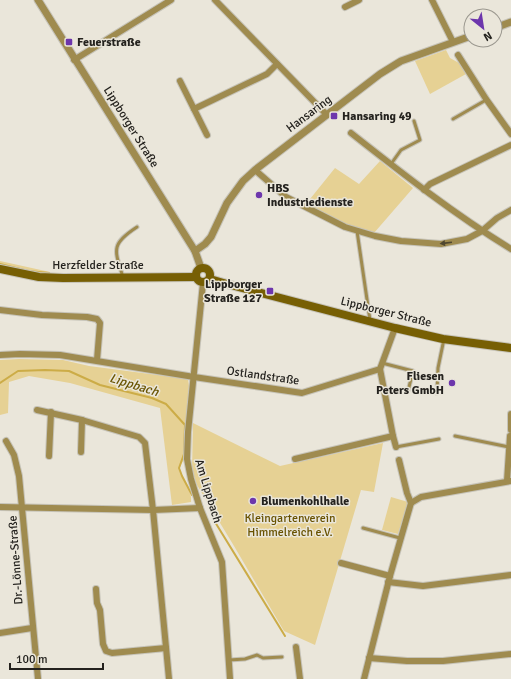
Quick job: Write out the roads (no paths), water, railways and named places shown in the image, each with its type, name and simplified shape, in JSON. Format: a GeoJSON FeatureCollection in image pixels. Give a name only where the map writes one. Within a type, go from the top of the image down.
{"type":"FeatureCollection","features":[{"type":"Feature","properties":{"kind":"main road"},"geometry":{"type":"LineString","coordinates":[[201,268],[208,270],[211,274],[207,281],[199,281],[196,277],[201,268]]}},
{"type":"Feature","properties":{"kind":"main road","name":"Herzfelder Straße"},"geometry":{"type":"LineString","coordinates":[[0,269],[39,277],[196,277]]}},
{"type":"Feature","properties":{"kind":"main road","name":"Lippborger Straße"},"geometry":{"type":"LineString","coordinates":[[207,281],[227,284],[395,328],[444,339],[511,348]]}},
{"type":"Feature","properties":{"kind":"street","name":"Lippborger Straße"},"geometry":{"type":"LineString","coordinates":[[38,0],[194,251],[201,268]]}},
{"type":"Feature","properties":{"kind":"street"},"geometry":{"type":"LineString","coordinates":[[74,60],[171,0]]}},
{"type":"Feature","properties":{"kind":"street"},"geometry":{"type":"LineString","coordinates":[[215,0],[327,115]]}},
{"type":"Feature","properties":{"kind":"street"},"geometry":{"type":"LineString","coordinates":[[345,7],[358,0]]}},
{"type":"Feature","properties":{"kind":"street"},"geometry":{"type":"LineString","coordinates":[[434,1],[453,42]]}},
{"type":"Feature","properties":{"kind":"street","name":"Hansaring"},"geometry":{"type":"LineString","coordinates":[[194,251],[211,237],[227,203],[243,181],[254,170],[380,74],[402,61],[463,39]]}},
{"type":"Feature","properties":{"kind":"street"},"geometry":{"type":"LineString","coordinates":[[458,55],[486,99],[511,134]]}},
{"type":"Feature","properties":{"kind":"street"},"geometry":{"type":"LineString","coordinates":[[194,109],[267,74],[277,64]]}},
{"type":"Feature","properties":{"kind":"street"},"geometry":{"type":"LineString","coordinates":[[180,80],[207,135]]}},
{"type":"Feature","properties":{"kind":"street"},"geometry":{"type":"LineString","coordinates":[[351,133],[424,190],[482,231],[511,249]]}},
{"type":"Feature","properties":{"kind":"street"},"geometry":{"type":"LineString","coordinates":[[424,190],[430,184],[511,145]]}},
{"type":"Feature","properties":{"kind":"street"},"geometry":{"type":"LineString","coordinates":[[254,170],[286,197],[346,227],[401,241],[441,244],[467,239],[482,231],[497,218],[511,210]]}},
{"type":"Feature","properties":{"kind":"street","name":"Am Lippbach"},"geometry":{"type":"LineString","coordinates":[[207,281],[194,377],[188,432],[187,460],[200,508],[222,562],[230,679]]}},
{"type":"Feature","properties":{"kind":"street"},"geometry":{"type":"LineString","coordinates":[[0,310],[98,319],[100,326],[97,360]]}},
{"type":"Feature","properties":{"kind":"street"},"geometry":{"type":"LineString","coordinates":[[395,328],[381,366],[396,447]]}},
{"type":"Feature","properties":{"kind":"street","name":"Ostlandstraße"},"geometry":{"type":"LineString","coordinates":[[0,355],[60,354],[194,377],[302,393],[381,366]]}},
{"type":"Feature","properties":{"kind":"street"},"geometry":{"type":"LineString","coordinates":[[37,410],[82,420],[139,437],[144,443],[153,510],[169,679]]}},
{"type":"Feature","properties":{"kind":"street"},"geometry":{"type":"LineString","coordinates":[[49,456],[51,412]]}},
{"type":"Feature","properties":{"kind":"street"},"geometry":{"type":"LineString","coordinates":[[411,503],[421,497],[509,481],[511,414]]}},
{"type":"Feature","properties":{"kind":"street"},"geometry":{"type":"LineString","coordinates":[[81,452],[82,420]]}},
{"type":"Feature","properties":{"kind":"street"},"geometry":{"type":"LineString","coordinates":[[295,459],[393,436]]}},
{"type":"Feature","properties":{"kind":"street","name":"Dr.-Lönne-Straße"},"geometry":{"type":"LineString","coordinates":[[6,442],[14,454],[20,476],[32,628],[38,679]]}},
{"type":"Feature","properties":{"kind":"street"},"geometry":{"type":"LineString","coordinates":[[364,679],[389,579],[411,503],[399,460]]}},
{"type":"Feature","properties":{"kind":"street"},"geometry":{"type":"LineString","coordinates":[[0,507],[153,510],[200,508]]}},
{"type":"Feature","properties":{"kind":"street"},"geometry":{"type":"LineString","coordinates":[[341,563],[389,579],[423,586],[511,575]]}},
{"type":"Feature","properties":{"kind":"street"},"geometry":{"type":"LineString","coordinates":[[96,589],[97,603],[100,610],[103,644],[106,651],[112,654],[166,648]]}},
{"type":"Feature","properties":{"kind":"street"},"geometry":{"type":"LineString","coordinates":[[0,633],[32,628]]}},
{"type":"Feature","properties":{"kind":"street"},"geometry":{"type":"LineString","coordinates":[[296,647],[300,679]]}},
{"type":"Feature","properties":{"kind":"street"},"geometry":{"type":"LineString","coordinates":[[369,658],[407,661],[442,661],[511,654]]}},
{"type":"Feature","properties":{"kind":"lane"},"geometry":{"type":"LineString","coordinates":[[453,119],[486,99]]}},
{"type":"Feature","properties":{"kind":"lane"},"geometry":{"type":"LineString","coordinates":[[391,164],[401,150],[420,140],[414,121]]}},
{"type":"Feature","properties":{"kind":"lane"},"geometry":{"type":"LineString","coordinates":[[123,277],[117,259],[116,247],[119,240],[137,227]]}},
{"type":"Feature","properties":{"kind":"lane"},"geometry":{"type":"LineString","coordinates":[[357,231],[370,321]]}},
{"type":"Feature","properties":{"kind":"lane"},"geometry":{"type":"LineString","coordinates":[[437,393],[438,368],[444,339]]}},
{"type":"Feature","properties":{"kind":"lane"},"geometry":{"type":"LineString","coordinates":[[381,366],[413,371],[408,391]]}},
{"type":"Feature","properties":{"kind":"lane"},"geometry":{"type":"LineString","coordinates":[[455,436],[509,447]]}},
{"type":"Feature","properties":{"kind":"lane"},"geometry":{"type":"LineString","coordinates":[[396,447],[439,439]]}},
{"type":"Feature","properties":{"kind":"lane"},"geometry":{"type":"LineString","coordinates":[[363,528],[400,538]]}},
{"type":"Feature","properties":{"kind":"lane"},"geometry":{"type":"LineString","coordinates":[[229,660],[245,659],[257,655],[263,658],[282,657]]}},
{"type":"Feature","properties":{"kind":"waterway"},"geometry":{"type":"LineString","coordinates":[[0,264],[28,271],[49,273]]}},
{"type":"Feature","properties":{"kind":"waterway","name":"Lippbach"},"geometry":{"type":"LineString","coordinates":[[0,383],[18,371],[69,371],[100,385],[152,398],[166,404],[185,425],[184,454],[179,468],[192,495]]}},
{"type":"Feature","properties":{"kind":"waterway","name":"Lippbach"},"geometry":{"type":"LineString","coordinates":[[215,522],[285,636]]}},
{"type":"Feature","properties":{"kind":"place","name":"Feuerstraße"},"geometry":{"type":"Point","coordinates":[69,42]}},
{"type":"Feature","properties":{"kind":"place","name":"Hansaring 49"},"geometry":{"type":"Point","coordinates":[334,116]}},
{"type":"Feature","properties":{"kind":"place","name":"HBS Industriedienste"},"geometry":{"type":"Point","coordinates":[259,195]}},
{"type":"Feature","properties":{"kind":"place","name":"Lippborger Straße 127"},"geometry":{"type":"Point","coordinates":[270,291]}},
{"type":"Feature","properties":{"kind":"place","name":"Fliesen Peters GmbH"},"geometry":{"type":"Point","coordinates":[452,383]}},
{"type":"Feature","properties":{"kind":"place","name":"Blumenkohlhalle"},"geometry":{"type":"Point","coordinates":[253,501]}},
{"type":"Feature","properties":{"kind":"park label","name":"Kleingartenverein Himmelreich e.V."},"geometry":{"type":"Point","coordinates":[290,525]}}]}
